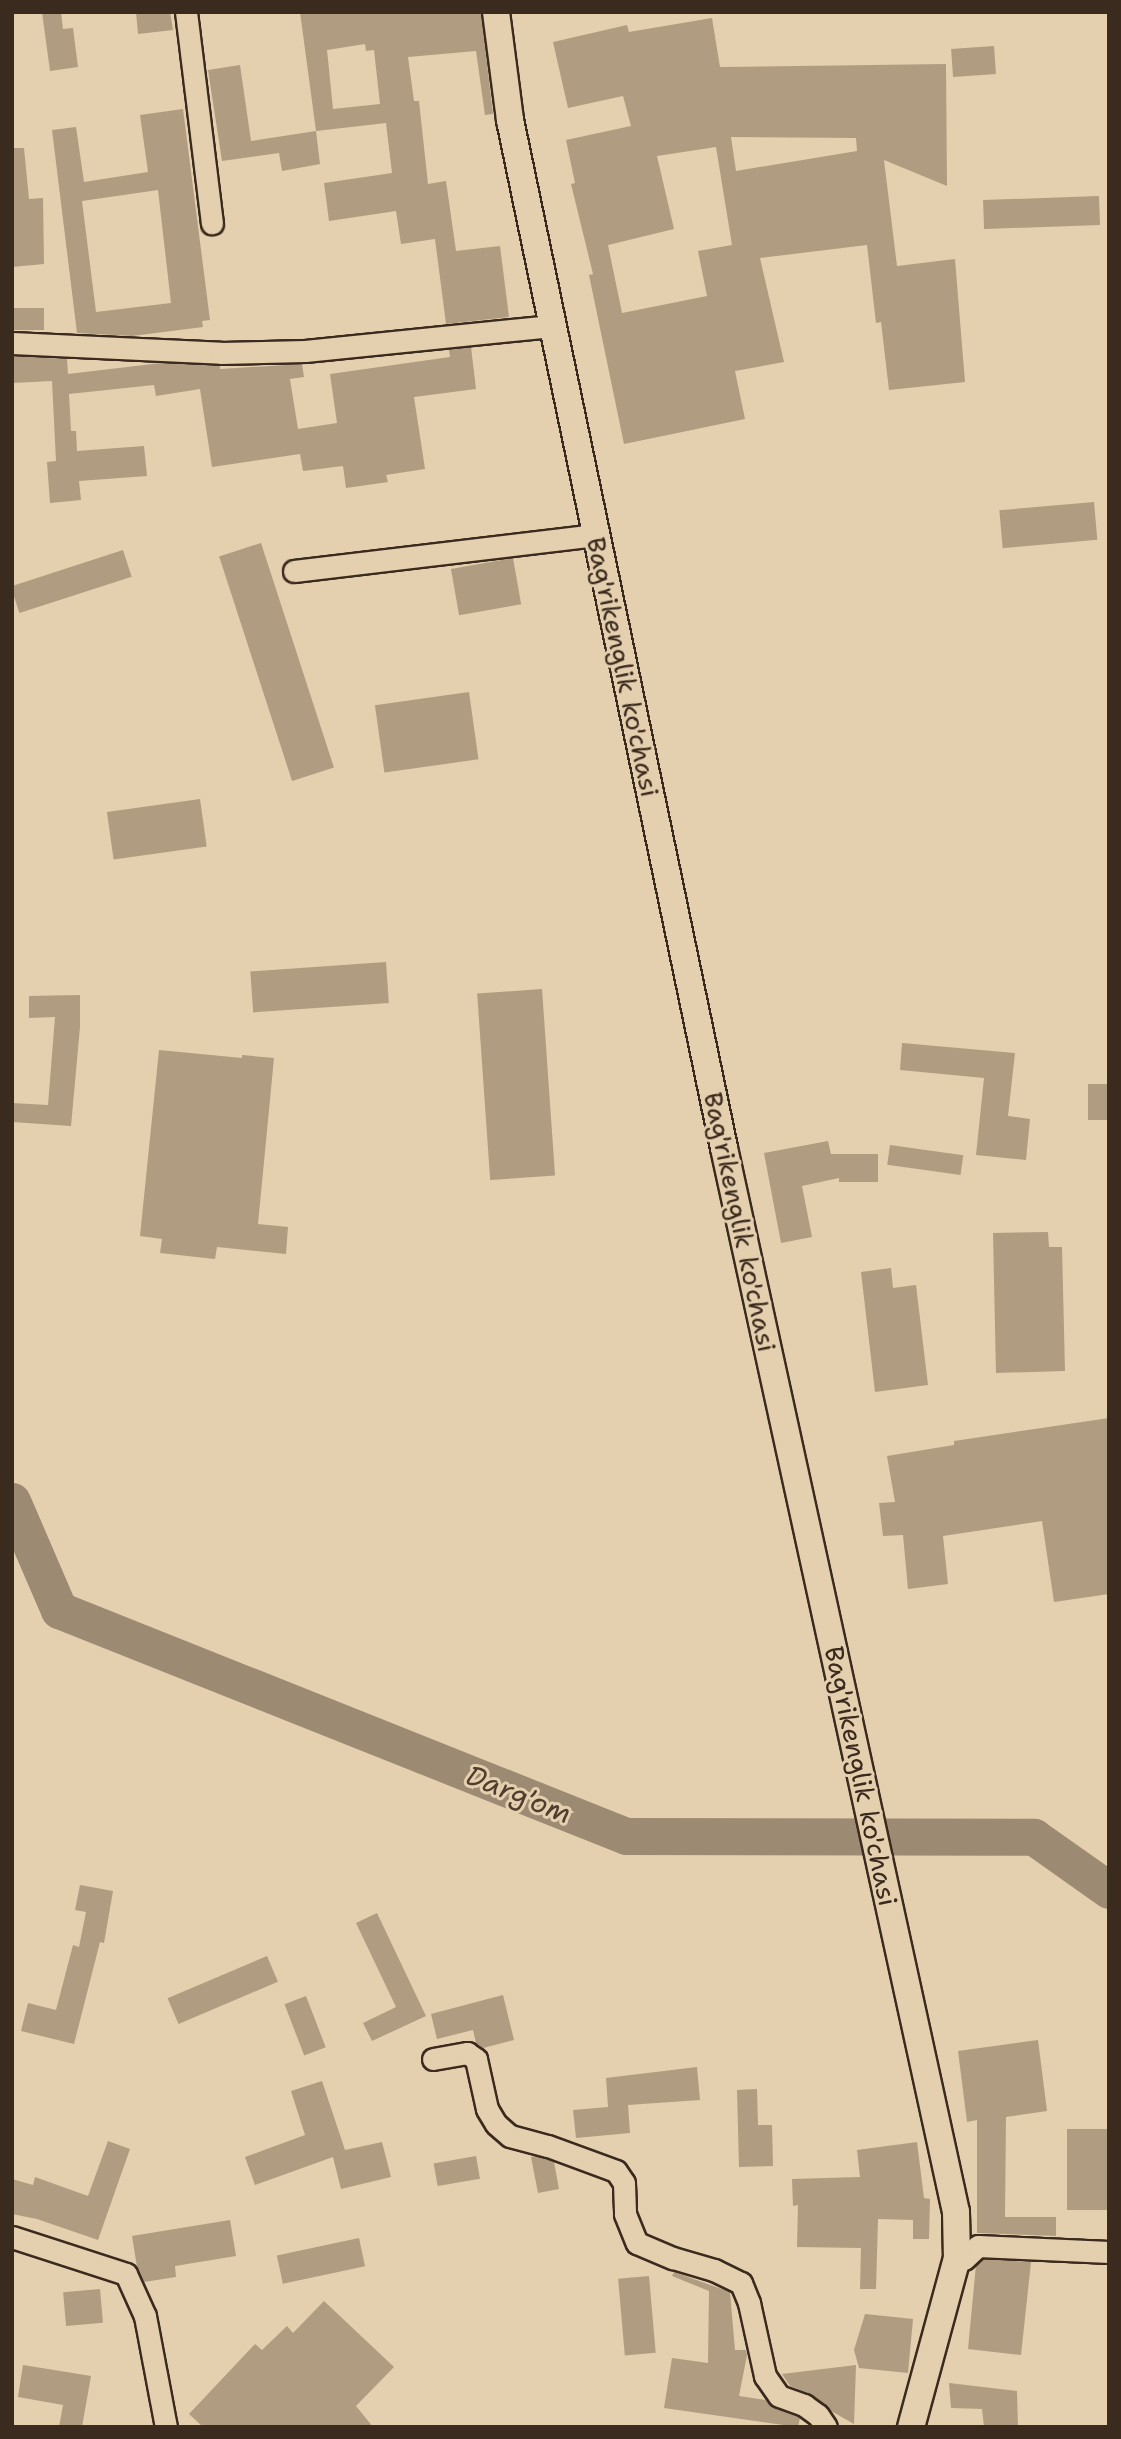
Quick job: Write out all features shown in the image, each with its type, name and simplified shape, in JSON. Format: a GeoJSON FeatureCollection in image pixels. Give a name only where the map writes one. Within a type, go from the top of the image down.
{"type":"FeatureCollection","features":[{"type":"Feature","properties":{"kind":"main road","name":"Bag'rikenglik ko'chasi"},"geometry":{"type":"LineString","coordinates":[[496,12],[510,120],[552,326],[724,1148],[956,2212],[957,2258],[911,2427]]}},
{"type":"Feature","properties":{"kind":"street"},"geometry":{"type":"LineString","coordinates":[[186,12],[212,223]]}},
{"type":"Feature","properties":{"kind":"street"},"geometry":{"type":"LineString","coordinates":[[12,342],[221,353],[305,351],[552,326]]}},
{"type":"Feature","properties":{"kind":"street"},"geometry":{"type":"LineString","coordinates":[[294,571],[596,535]]}},
{"type":"Feature","properties":{"kind":"street"},"geometry":{"type":"LineString","coordinates":[[433,2059],[467,2053],[476,2059],[487,2109],[496,2124],[510,2136],[548,2146],[616,2171],[624,2183],[625,2214],[637,2243],[673,2259],[714,2270],[741,2283],[750,2303],[765,2376],[779,2396],[804,2405],[818,2415],[826,2427]]}},
{"type":"Feature","properties":{"kind":"street"},"geometry":{"type":"LineString","coordinates":[[12,2237],[126,2274],[145,2316],[166,2427]]}},
{"type":"Feature","properties":{"kind":"street"},"geometry":{"type":"LineString","coordinates":[[957,2258],[964,2259],[978,2246],[1109,2252]]}},
{"type":"Feature","properties":{"kind":"building"},"geometry":{"type":"Polygon","coordinates":[[[42,12],[61,12],[63,29],[73,28],[78,67],[50,71],[42,12]]]}},
{"type":"Feature","properties":{"kind":"building"},"geometry":{"type":"Polygon","coordinates":[[[136,12],[170,12],[173,30],[138,34],[136,12]]]}},
{"type":"Feature","properties":{"kind":"building"},"geometry":{"type":"Polygon","coordinates":[[[300,12],[481,12],[493,114],[485,115],[476,51],[408,57],[414,101],[419,101],[428,184],[446,181],[456,251],[500,246],[509,317],[446,324],[435,239],[401,244],[396,211],[329,221],[324,183],[392,173],[386,123],[316,131],[300,12]],[[365,44],[327,50],[333,109],[380,104],[374,50],[366,51],[365,44]]]}},
{"type":"Feature","properties":{"kind":"building"},"geometry":{"type":"Polygon","coordinates":[[[712,18],[720,67],[946,64],[947,186],[884,160],[897,266],[955,259],[965,382],[889,390],[881,322],[876,323],[867,245],[760,258],[784,362],[735,371],[745,419],[624,444],[589,275],[593,274],[571,184],[575,183],[566,140],[631,126],[623,96],[568,108],[553,42],[627,25],[629,32],[712,18]],[[731,137],[736,171],[857,151],[856,138],[731,137]],[[716,147],[657,156],[674,229],[608,245],[622,313],[707,296],[698,251],[732,245],[716,147]]]}},
{"type":"Feature","properties":{"kind":"building"},"geometry":{"type":"Polygon","coordinates":[[[994,46],[996,74],[953,77],[951,49],[994,46]]]}},
{"type":"Feature","properties":{"kind":"building"},"geometry":{"type":"Polygon","coordinates":[[[240,65],[251,141],[316,131],[320,164],[282,171],[279,153],[222,161],[208,70],[240,65]]]}},
{"type":"Feature","properties":{"kind":"building"},"geometry":{"type":"Polygon","coordinates":[[[183,109],[210,320],[202,321],[203,327],[132,336],[77,333],[52,130],[76,127],[84,182],[148,172],[140,115],[183,109]],[[158,190],[82,201],[96,312],[171,303],[158,190]]]}},
{"type":"Feature","properties":{"kind":"building"},"geometry":{"type":"Polygon","coordinates":[[[12,148],[24,148],[29,199],[43,198],[44,264],[12,267],[12,148]]]}},
{"type":"Feature","properties":{"kind":"building"},"geometry":{"type":"Polygon","coordinates":[[[1099,196],[1100,225],[984,229],[983,200],[1099,196]]]}},
{"type":"Feature","properties":{"kind":"building"},"geometry":{"type":"Polygon","coordinates":[[[12,308],[44,308],[44,330],[12,330],[12,308]]]}},
{"type":"Feature","properties":{"kind":"building"},"geometry":{"type":"Polygon","coordinates":[[[471,347],[476,389],[414,397],[425,469],[386,475],[388,482],[346,488],[343,466],[303,471],[300,454],[212,467],[200,389],[156,396],[154,385],[69,394],[71,431],[76,431],[77,451],[144,446],[147,476],[79,481],[81,500],[50,503],[47,462],[56,461],[52,381],[12,383],[12,356],[67,359],[68,374],[161,363],[220,366],[220,369],[302,364],[304,377],[290,379],[298,429],[337,423],[330,374],[450,357],[449,350],[471,347]]]}},
{"type":"Feature","properties":{"kind":"building"},"geometry":{"type":"Polygon","coordinates":[[[1094,502],[1097,540],[1003,548],[999,510],[1094,502]]]}},
{"type":"Feature","properties":{"kind":"building"},"geometry":{"type":"Polygon","coordinates":[[[261,543],[334,767],[292,781],[219,557],[261,543]]]}},
{"type":"Feature","properties":{"kind":"building"},"geometry":{"type":"Polygon","coordinates":[[[123,550],[132,577],[19,613],[12,586],[123,550]]]}},
{"type":"Feature","properties":{"kind":"building"},"geometry":{"type":"Polygon","coordinates":[[[513,558],[521,604],[459,615],[451,569],[513,558]]]}},
{"type":"Feature","properties":{"kind":"building"},"geometry":{"type":"Polygon","coordinates":[[[469,692],[478,759],[384,773],[375,705],[469,692]]]}},
{"type":"Feature","properties":{"kind":"building"},"geometry":{"type":"Polygon","coordinates":[[[200,799],[207,847],[114,860],[107,812],[200,799]]]}},
{"type":"Feature","properties":{"kind":"building"},"geometry":{"type":"Polygon","coordinates":[[[386,962],[389,1003],[253,1012],[250,971],[386,962]]]}},
{"type":"Feature","properties":{"kind":"building"},"geometry":{"type":"Polygon","coordinates":[[[542,989],[555,1176],[490,1180],[477,994],[542,989]]]}},
{"type":"Feature","properties":{"kind":"building"},"geometry":{"type":"Polygon","coordinates":[[[80,995],[80,1027],[71,1126],[12,1122],[12,1103],[48,1105],[55,1017],[29,1018],[29,996],[80,995]]]}},
{"type":"Feature","properties":{"kind":"building"},"geometry":{"type":"Polygon","coordinates":[[[902,1043],[1015,1053],[1008,1116],[1030,1119],[1026,1160],[976,1155],[984,1078],[900,1070],[902,1043]]]}},
{"type":"Feature","properties":{"kind":"building"},"geometry":{"type":"Polygon","coordinates":[[[159,1050],[242,1058],[242,1055],[274,1058],[258,1224],[288,1227],[286,1254],[217,1247],[215,1259],[160,1253],[162,1239],[140,1236],[159,1050]]]}},
{"type":"Feature","properties":{"kind":"building"},"geometry":{"type":"Polygon","coordinates":[[[1088,1084],[1109,1084],[1109,1120],[1088,1120],[1088,1084]]]}},
{"type":"Feature","properties":{"kind":"building"},"geometry":{"type":"Polygon","coordinates":[[[828,1141],[831,1154],[878,1154],[878,1182],[839,1182],[839,1178],[802,1186],[812,1237],[781,1243],[764,1153],[828,1141]]]}},
{"type":"Feature","properties":{"kind":"building"},"geometry":{"type":"Polygon","coordinates":[[[890,1145],[963,1155],[960,1175],[887,1165],[890,1145]]]}},
{"type":"Feature","properties":{"kind":"building"},"geometry":{"type":"Polygon","coordinates":[[[1048,1232],[1049,1247],[1062,1247],[1065,1371],[996,1373],[993,1233],[1048,1232]]]}},
{"type":"Feature","properties":{"kind":"building"},"geometry":{"type":"Polygon","coordinates":[[[891,1268],[893,1288],[916,1285],[928,1385],[875,1392],[861,1272],[891,1268]]]}},
{"type":"Feature","properties":{"kind":"building"},"geometry":{"type":"Polygon","coordinates":[[[1109,1418],[1109,1594],[1054,1602],[1042,1521],[943,1536],[948,1584],[908,1589],[903,1535],[883,1536],[879,1503],[895,1502],[887,1456],[954,1445],[954,1441],[1109,1418]]]}},
{"type":"Feature","properties":{"kind":"building"},"geometry":{"type":"Polygon","coordinates":[[[80,1885],[113,1891],[104,1943],[100,1942],[74,2044],[21,2031],[28,2003],[56,2010],[73,1945],[79,1947],[86,1912],[75,1910],[80,1885]]]}},
{"type":"Feature","properties":{"kind":"building"},"geometry":{"type":"Polygon","coordinates":[[[377,1913],[426,2016],[372,2041],[363,2023],[396,2007],[356,1923],[377,1913]]]}},
{"type":"Feature","properties":{"kind":"building"},"geometry":{"type":"Polygon","coordinates":[[[267,1956],[278,1982],[179,2024],[168,1998],[267,1956]]]}},
{"type":"Feature","properties":{"kind":"building"},"geometry":{"type":"Polygon","coordinates":[[[503,1995],[514,2040],[483,2048],[476,2043],[473,2030],[437,2039],[431,2014],[503,1995]]]}},
{"type":"Feature","properties":{"kind":"building"},"geometry":{"type":"Polygon","coordinates":[[[306,1996],[326,2047],[304,2056],[285,2004],[306,1996]]]}},
{"type":"Feature","properties":{"kind":"building"},"geometry":{"type":"Polygon","coordinates":[[[1038,2040],[1047,2111],[1006,2117],[1005,2217],[1056,2217],[1056,2236],[977,2233],[977,2120],[967,2122],[958,2051],[1038,2040]]]}},
{"type":"Feature","properties":{"kind":"building"},"geometry":{"type":"Polygon","coordinates":[[[697,2067],[700,2100],[628,2105],[630,2133],[576,2138],[573,2110],[608,2107],[606,2078],[697,2067]]]}},
{"type":"Feature","properties":{"kind":"building"},"geometry":{"type":"Polygon","coordinates":[[[322,2081],[345,2150],[382,2142],[391,2177],[341,2189],[333,2157],[255,2185],[245,2157],[305,2135],[291,2091],[322,2081]]]}},
{"type":"Feature","properties":{"kind":"building"},"geometry":{"type":"Polygon","coordinates":[[[757,2089],[758,2125],[772,2125],[773,2166],[739,2167],[737,2090],[757,2089]]]}},
{"type":"Feature","properties":{"kind":"building"},"geometry":{"type":"Polygon","coordinates":[[[1067,2129],[1109,2129],[1109,2210],[1067,2210],[1067,2129]]]}},
{"type":"Feature","properties":{"kind":"building"},"geometry":{"type":"Polygon","coordinates":[[[108,2141],[130,2149],[98,2240],[37,2219],[12,2214],[12,2179],[33,2185],[35,2177],[88,2196],[108,2141]]]}},
{"type":"Feature","properties":{"kind":"building"},"geometry":{"type":"Polygon","coordinates":[[[917,2142],[924,2198],[930,2199],[929,2239],[913,2239],[913,2220],[878,2219],[876,2289],[860,2289],[861,2248],[797,2247],[798,2205],[793,2206],[792,2179],[860,2177],[857,2150],[917,2142]]]}},
{"type":"Feature","properties":{"kind":"building"},"geometry":{"type":"Polygon","coordinates":[[[476,2156],[480,2179],[438,2186],[434,2163],[476,2156]]]}},
{"type":"Feature","properties":{"kind":"building"},"geometry":{"type":"Polygon","coordinates":[[[531,2157],[554,2162],[559,2189],[538,2193],[531,2157]]]}},
{"type":"Feature","properties":{"kind":"building"},"geometry":{"type":"Polygon","coordinates":[[[230,2220],[236,2256],[175,2266],[176,2277],[144,2282],[137,2267],[132,2236],[230,2220]]]}},
{"type":"Feature","properties":{"kind":"building"},"geometry":{"type":"Polygon","coordinates":[[[359,2238],[365,2266],[283,2284],[277,2255],[359,2238]]]}},
{"type":"Feature","properties":{"kind":"building"},"geometry":{"type":"Polygon","coordinates":[[[983,2259],[1031,2262],[1021,2355],[968,2349],[976,2265],[983,2259]]]}},
{"type":"Feature","properties":{"kind":"building"},"geometry":{"type":"Polygon","coordinates":[[[674,2272],[730,2292],[735,2350],[746,2350],[747,2355],[739,2396],[766,2400],[775,2408],[800,2418],[798,2427],[664,2408],[672,2358],[708,2363],[709,2291],[672,2276],[674,2272]]]}},
{"type":"Feature","properties":{"kind":"building"},"geometry":{"type":"Polygon","coordinates":[[[649,2276],[656,2353],[625,2355],[618,2279],[649,2276]]]}},
{"type":"Feature","properties":{"kind":"building"},"geometry":{"type":"Polygon","coordinates":[[[100,2289],[103,2323],[66,2326],[63,2292],[100,2289]]]}},
{"type":"Feature","properties":{"kind":"building"},"geometry":{"type":"Polygon","coordinates":[[[324,2301],[394,2367],[356,2406],[373,2427],[203,2427],[189,2414],[255,2344],[262,2350],[287,2326],[293,2333],[324,2301]]]}},
{"type":"Feature","properties":{"kind":"building"},"geometry":{"type":"Polygon","coordinates":[[[865,2314],[913,2319],[908,2373],[859,2368],[854,2350],[865,2314]]]}},
{"type":"Feature","properties":{"kind":"building"},"geometry":{"type":"Polygon","coordinates":[[[23,2365],[91,2376],[82,2427],[59,2427],[63,2405],[18,2397],[23,2365]]]}},
{"type":"Feature","properties":{"kind":"building"},"geometry":{"type":"Polygon","coordinates":[[[856,2365],[854,2424],[831,2411],[811,2394],[790,2386],[782,2374],[856,2365]]]}},
{"type":"Feature","properties":{"kind":"building"},"geometry":{"type":"Polygon","coordinates":[[[949,2383],[1017,2391],[1018,2427],[984,2427],[982,2409],[951,2408],[949,2383]]]}},
{"type":"Feature","properties":{"kind":"waterway","name":"Darg'om"},"geometry":{"type":"LineString","coordinates":[[12,1501],[59,1610],[626,1836],[1034,1837],[1109,1890]]}}]}
